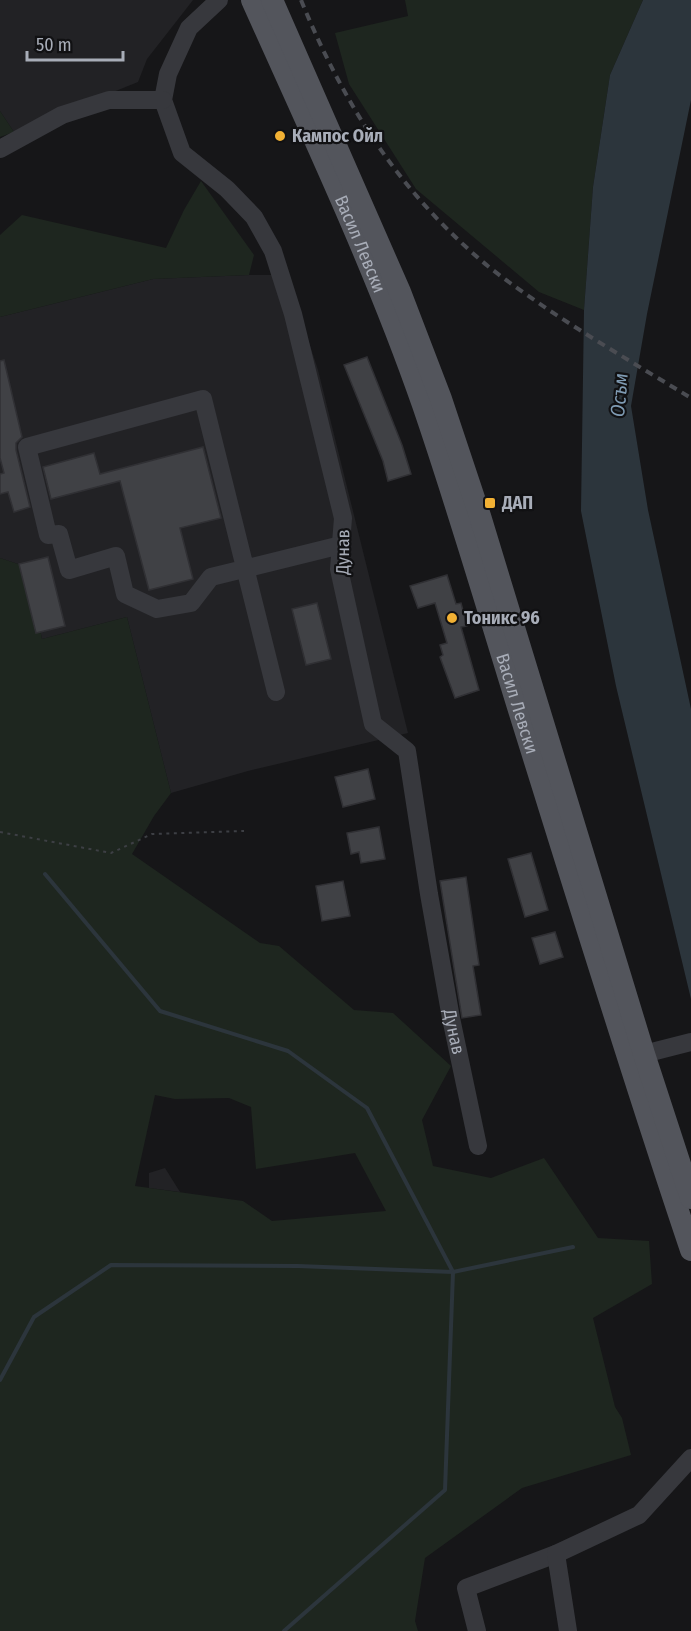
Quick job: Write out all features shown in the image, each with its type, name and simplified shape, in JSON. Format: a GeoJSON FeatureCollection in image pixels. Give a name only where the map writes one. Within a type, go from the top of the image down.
{"type":"FeatureCollection","features":[{"type":"Feature","properties":{"kind":"main road","name":"Васил Левски"},"geometry":{"type":"LineString","coordinates":[[252,0],[370,267],[423,404],[636,1056],[691,1198]]}},
{"type":"Feature","properties":{"kind":"main road","name":"Васил Левски"},"geometry":{"type":"LineString","coordinates":[[272,0],[400,292],[441,399],[480,516],[691,1250]]}},
{"type":"Feature","properties":{"kind":"street"},"geometry":{"type":"LineString","coordinates":[[0,149],[62,115],[109,100],[163,100],[168,74],[189,28],[219,0]]}},
{"type":"Feature","properties":{"kind":"street","name":"Дунав"},"geometry":{"type":"LineString","coordinates":[[163,100],[182,153],[227,189],[254,217],[273,251],[293,314],[343,518],[339,569],[373,724],[407,751],[429,894],[478,1146]]}},
{"type":"Feature","properties":{"kind":"street"},"geometry":{"type":"LineString","coordinates":[[276,692],[246,568],[202,399],[27,447],[48,536],[59,534],[69,570],[116,556],[125,594],[158,609],[191,603],[211,577],[246,568],[341,545]]}},
{"type":"Feature","properties":{"kind":"street"},"geometry":{"type":"LineString","coordinates":[[636,1056],[690,1042]]}},
{"type":"Feature","properties":{"kind":"street"},"geometry":{"type":"LineString","coordinates":[[477,1631],[466,1588],[556,1554],[639,1515],[691,1458]]}},
{"type":"Feature","properties":{"kind":"street"},"geometry":{"type":"LineString","coordinates":[[556,1554],[568,1631]]}},
{"type":"Feature","properties":{"kind":"path"},"geometry":{"type":"LineString","coordinates":[[0,832],[111,854],[152,834],[244,831]]}},
{"type":"Feature","properties":{"kind":"shaded area"},"geometry":{"type":"Polygon","coordinates":[[[0,0],[193,0],[147,59],[138,82],[14,132],[0,111],[0,0]]]}},
{"type":"Feature","properties":{"kind":"shaded area"},"geometry":{"type":"Polygon","coordinates":[[[405,0],[643,0],[610,75],[593,187],[584,310],[539,292],[416,189],[349,84],[335,33],[408,16],[405,0]]]}},
{"type":"Feature","properties":{"kind":"shaded area"},"geometry":{"type":"Polygon","coordinates":[[[0,111],[14,132],[0,137],[0,111]]]}},
{"type":"Feature","properties":{"kind":"shaded area"},"geometry":{"type":"Polygon","coordinates":[[[201,181],[254,255],[249,275],[153,279],[0,317],[0,235],[22,215],[166,248],[201,181]]]}},
{"type":"Feature","properties":{"kind":"shaded area"},"geometry":{"type":"Polygon","coordinates":[[[287,275],[318,370],[408,733],[248,771],[171,793],[127,617],[42,639],[27,567],[0,558],[0,317],[153,279],[287,275]]]}},
{"type":"Feature","properties":{"kind":"shaded area"},"geometry":{"type":"Polygon","coordinates":[[[0,558],[27,567],[42,639],[127,617],[171,793],[154,816],[132,854],[260,943],[279,946],[354,1010],[393,1013],[451,1066],[422,1120],[433,1166],[491,1178],[544,1158],[598,1238],[649,1241],[652,1284],[593,1318],[615,1407],[622,1418],[631,1455],[522,1488],[425,1558],[415,1621],[418,1631],[0,1631],[0,558]],[[155,1095],[135,1186],[243,1201],[272,1221],[386,1211],[355,1153],[256,1169],[251,1107],[229,1098],[175,1099],[155,1095]]]}},
{"type":"Feature","properties":{"kind":"shaded area"},"geometry":{"type":"Polygon","coordinates":[[[165,1168],[180,1192],[149,1188],[149,1173],[165,1168]]]}},
{"type":"Feature","properties":{"kind":"water","name":"Осъм"},"geometry":{"type":"Polygon","coordinates":[[[643,0],[691,0],[691,100],[647,314],[631,406],[648,510],[691,709],[691,999],[616,686],[581,511],[584,310],[593,187],[610,75],[643,0]]]}},
{"type":"Feature","properties":{"kind":"building"},"geometry":{"type":"Polygon","coordinates":[[[367,357],[411,474],[388,481],[383,461],[344,365],[367,357]]]}},
{"type":"Feature","properties":{"kind":"building"},"geometry":{"type":"Polygon","coordinates":[[[4,360],[22,437],[16,443],[16,450],[30,507],[14,512],[8,492],[0,494],[0,474],[4,473],[0,458],[0,361],[4,360]]]}},
{"type":"Feature","properties":{"kind":"building"},"geometry":{"type":"Polygon","coordinates":[[[203,447],[221,518],[180,528],[193,579],[149,590],[120,481],[51,499],[43,467],[94,453],[100,474],[203,447]]]}},
{"type":"Feature","properties":{"kind":"building"},"geometry":{"type":"Polygon","coordinates":[[[48,557],[65,626],[36,633],[19,564],[48,557]]]}},
{"type":"Feature","properties":{"kind":"building"},"geometry":{"type":"Polygon","coordinates":[[[447,575],[456,604],[461,603],[467,626],[461,627],[479,690],[455,698],[440,657],[443,655],[440,645],[447,643],[435,603],[418,608],[410,586],[447,575]]]}},
{"type":"Feature","properties":{"kind":"building"},"geometry":{"type":"Polygon","coordinates":[[[317,603],[331,659],[306,665],[292,609],[317,603]]]}},
{"type":"Feature","properties":{"kind":"building"},"geometry":{"type":"Polygon","coordinates":[[[368,769],[375,799],[343,807],[335,777],[368,769]]]}},
{"type":"Feature","properties":{"kind":"building"},"geometry":{"type":"Polygon","coordinates":[[[379,827],[385,859],[361,863],[359,852],[351,854],[347,833],[379,827]]]}},
{"type":"Feature","properties":{"kind":"building"},"geometry":{"type":"Polygon","coordinates":[[[531,853],[548,910],[525,917],[508,859],[531,853]]]}},
{"type":"Feature","properties":{"kind":"building"},"geometry":{"type":"Polygon","coordinates":[[[466,877],[479,965],[473,966],[481,1015],[462,1018],[440,881],[466,877]]]}},
{"type":"Feature","properties":{"kind":"building"},"geometry":{"type":"Polygon","coordinates":[[[343,881],[350,916],[322,921],[316,886],[343,881]]]}},
{"type":"Feature","properties":{"kind":"building"},"geometry":{"type":"Polygon","coordinates":[[[555,932],[563,957],[540,964],[532,938],[555,932]]]}},
{"type":"Feature","properties":{"kind":"waterway"},"geometry":{"type":"LineString","coordinates":[[0,1380],[34,1317],[111,1265],[298,1266],[453,1272],[367,1108],[288,1051],[160,1011],[45,874]]}},
{"type":"Feature","properties":{"kind":"waterway"},"geometry":{"type":"LineString","coordinates":[[284,1631],[445,1490],[453,1272],[573,1247]]}},
{"type":"Feature","properties":{"kind":"railway"},"geometry":{"type":"LineString","coordinates":[[301,0],[334,72],[373,138],[395,170],[447,228],[476,256],[537,302],[691,398]]}},
{"type":"Feature","properties":{"kind":"place","name":"Кампос Ойл"},"geometry":{"type":"Point","coordinates":[280,136]}},
{"type":"Feature","properties":{"kind":"place","name":"ДАП"},"geometry":{"type":"Point","coordinates":[490,503]}},
{"type":"Feature","properties":{"kind":"place","name":"Тоникс 96"},"geometry":{"type":"Point","coordinates":[452,618]}}]}
